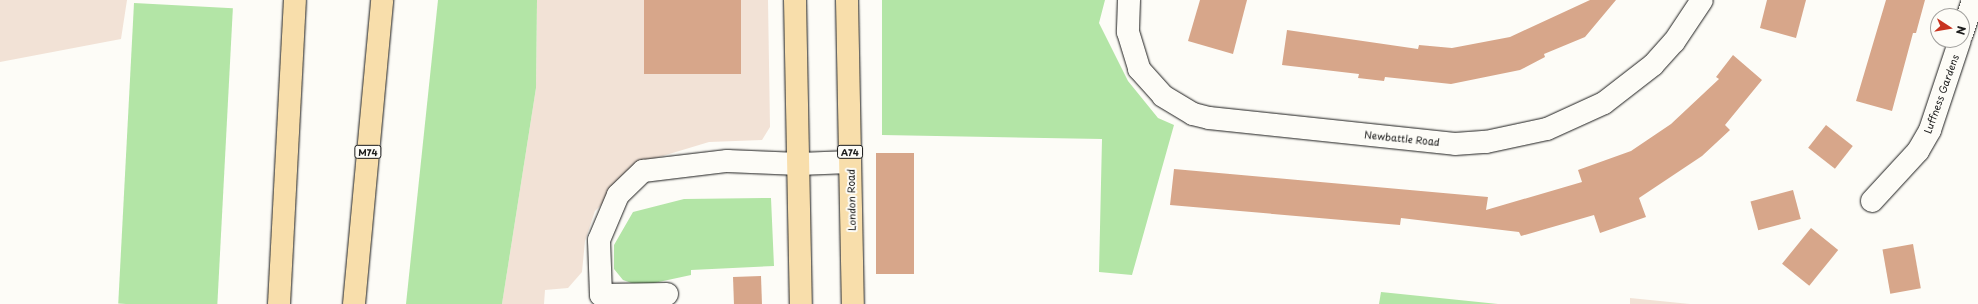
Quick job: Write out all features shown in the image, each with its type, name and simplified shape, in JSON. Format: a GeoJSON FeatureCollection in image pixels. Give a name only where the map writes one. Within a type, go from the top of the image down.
{"type":"FeatureCollection","features":[{"type":"Feature","properties":{"kind":"main road"},"geometry":{"type":"LineString","coordinates":[[279,304],[295,0]]}},
{"type":"Feature","properties":{"kind":"main road","name":"M74"},"geometry":{"type":"LineString","coordinates":[[354,304],[382,0]]}},
{"type":"Feature","properties":{"kind":"main road"},"geometry":{"type":"LineString","coordinates":[[795,0],[801,304]]}},
{"type":"Feature","properties":{"kind":"main road","name":"London Road"},"geometry":{"type":"LineString","coordinates":[[847,0],[853,304]]}},
{"type":"Feature","properties":{"kind":"street","name":"Newbattle Road"},"geometry":{"type":"LineString","coordinates":[[1129,0],[1128,32],[1140,68],[1163,96],[1193,114],[1209,118],[1455,144],[1494,141],[1547,129],[1604,103],[1653,64],[1674,42],[1702,0]]}},
{"type":"Feature","properties":{"kind":"street","name":"Luffness Gardens"},"geometry":{"type":"LineString","coordinates":[[1872,201],[1918,151],[1930,130],[1957,48]]}},
{"type":"Feature","properties":{"kind":"street"},"geometry":{"type":"LineString","coordinates":[[667,294],[601,295],[599,240],[618,195],[626,185],[643,171],[728,161],[798,164],[850,162]]}},
{"type":"Feature","properties":{"kind":"shaded area"},"geometry":{"type":"Polygon","coordinates":[[[0,0],[127,0],[121,39],[0,62],[0,0]]]}},
{"type":"Feature","properties":{"kind":"shaded area"},"geometry":{"type":"Polygon","coordinates":[[[537,0],[768,0],[770,127],[762,140],[709,142],[646,161],[595,211],[585,241],[582,272],[568,288],[545,290],[544,304],[502,304],[536,88],[537,0]]]}},
{"type":"Feature","properties":{"kind":"shaded area"},"geometry":{"type":"Polygon","coordinates":[[[1630,298],[1690,304],[1630,304],[1630,298]]]}},
{"type":"Feature","properties":{"kind":"green space"},"geometry":{"type":"Polygon","coordinates":[[[438,0],[537,0],[536,88],[502,304],[406,304],[438,0]]]}},
{"type":"Feature","properties":{"kind":"green space"},"geometry":{"type":"Polygon","coordinates":[[[882,0],[1105,0],[1099,23],[1128,81],[1158,118],[1174,125],[1132,275],[1099,272],[1102,139],[882,135],[882,0]]]}},
{"type":"Feature","properties":{"kind":"green space"},"geometry":{"type":"Polygon","coordinates":[[[134,3],[233,8],[217,304],[118,304],[134,3]]]}},
{"type":"Feature","properties":{"kind":"green space"},"geometry":{"type":"Polygon","coordinates":[[[771,198],[774,266],[691,270],[691,275],[640,286],[623,280],[614,269],[614,245],[633,212],[684,199],[771,198]]]}},
{"type":"Feature","properties":{"kind":"green space"},"geometry":{"type":"Polygon","coordinates":[[[1381,292],[1498,304],[1379,304],[1381,292]]]}},
{"type":"Feature","properties":{"kind":"building"},"geometry":{"type":"Polygon","coordinates":[[[644,0],[741,0],[741,74],[644,74],[644,0]]]}},
{"type":"Feature","properties":{"kind":"building"},"geometry":{"type":"Polygon","coordinates":[[[1200,0],[1247,0],[1233,54],[1188,41],[1200,0]]]}},
{"type":"Feature","properties":{"kind":"building"},"geometry":{"type":"Polygon","coordinates":[[[1590,0],[1616,0],[1585,37],[1544,54],[1545,57],[1520,70],[1451,84],[1385,77],[1384,81],[1358,78],[1359,74],[1282,65],[1287,30],[1418,49],[1419,45],[1452,48],[1510,37],[1590,0]]]}},
{"type":"Feature","properties":{"kind":"building"},"geometry":{"type":"Polygon","coordinates":[[[1767,0],[1806,0],[1796,38],[1760,28],[1767,0]]]}},
{"type":"Feature","properties":{"kind":"building"},"geometry":{"type":"Polygon","coordinates":[[[1886,0],[1925,0],[1916,33],[1913,33],[1892,111],[1856,101],[1886,0]]]}},
{"type":"Feature","properties":{"kind":"building"},"geometry":{"type":"Polygon","coordinates":[[[1733,55],[1762,80],[1725,125],[1730,130],[1702,156],[1639,198],[1646,217],[1600,233],[1594,215],[1521,236],[1519,232],[1401,218],[1400,225],[1170,205],[1174,169],[1488,197],[1486,210],[1582,182],[1578,170],[1631,151],[1671,124],[1719,79],[1716,77],[1733,55]]]}},
{"type":"Feature","properties":{"kind":"building"},"geometry":{"type":"Polygon","coordinates":[[[1826,125],[1853,146],[1835,169],[1808,148],[1826,125]]]}},
{"type":"Feature","properties":{"kind":"building"},"geometry":{"type":"Polygon","coordinates":[[[876,153],[914,153],[914,274],[876,274],[876,153]]]}},
{"type":"Feature","properties":{"kind":"building"},"geometry":{"type":"Polygon","coordinates":[[[1793,190],[1801,219],[1758,230],[1750,201],[1793,190]]]}},
{"type":"Feature","properties":{"kind":"building"},"geometry":{"type":"Polygon","coordinates":[[[1811,228],[1838,250],[1809,286],[1782,264],[1811,228]]]}},
{"type":"Feature","properties":{"kind":"building"},"geometry":{"type":"Polygon","coordinates":[[[1913,244],[1921,288],[1890,294],[1882,249],[1913,244]]]}},
{"type":"Feature","properties":{"kind":"building"},"geometry":{"type":"Polygon","coordinates":[[[761,276],[762,304],[734,304],[733,277],[761,276]]]}}]}
